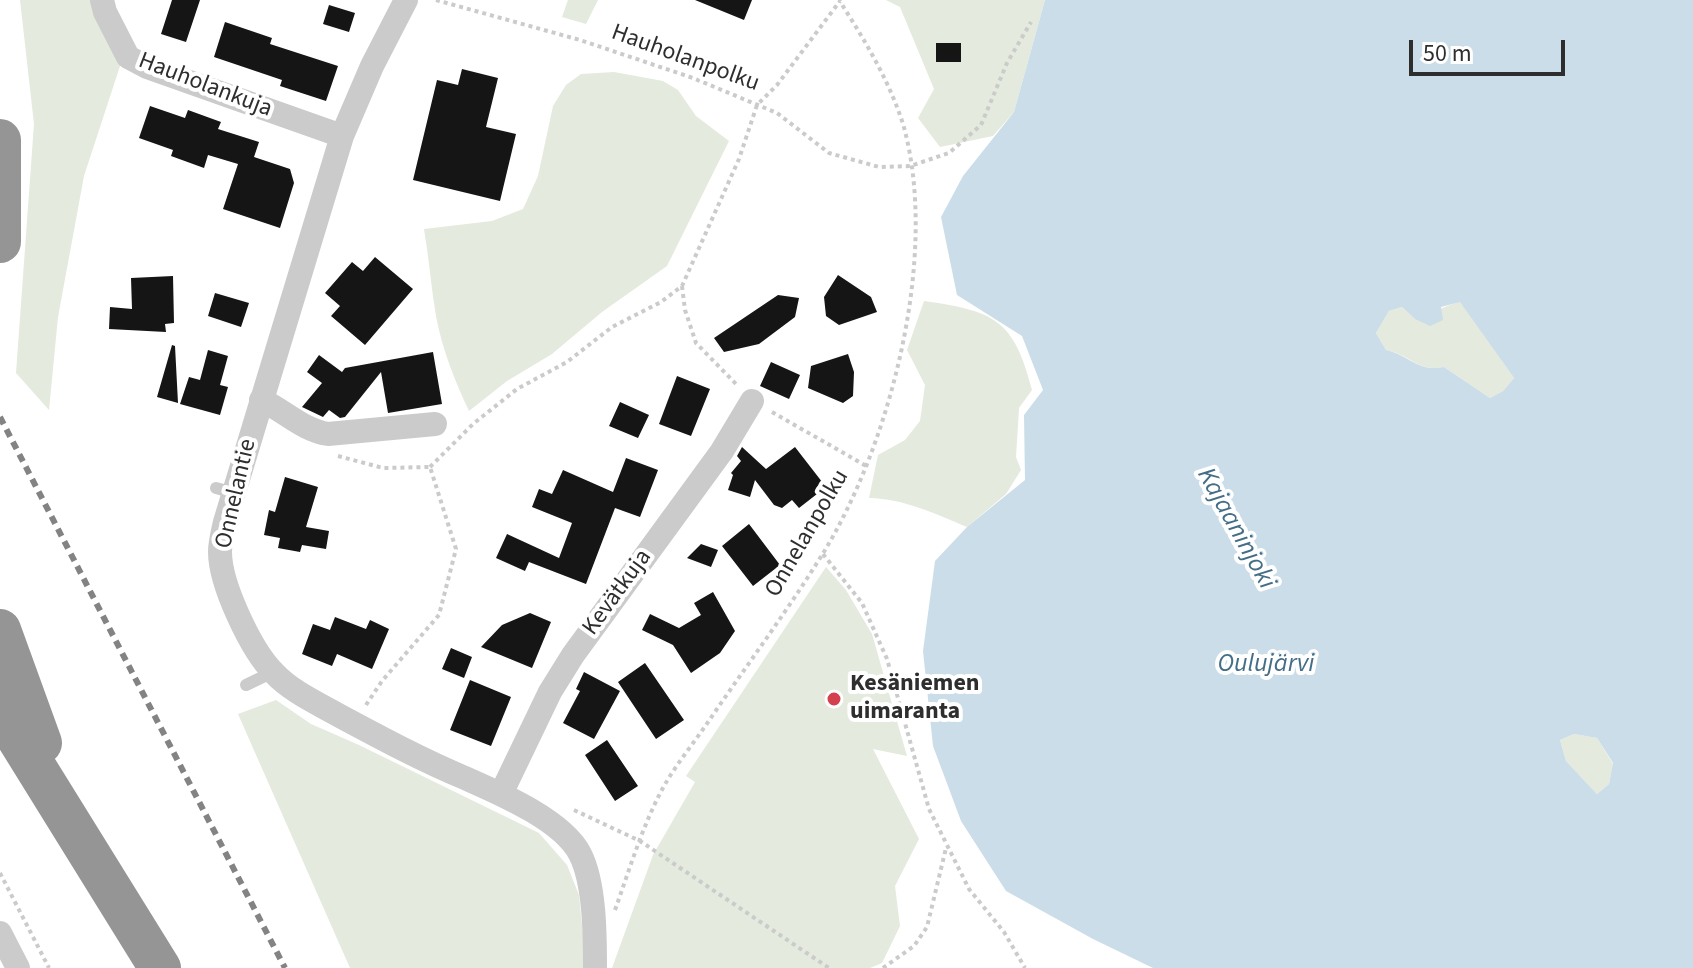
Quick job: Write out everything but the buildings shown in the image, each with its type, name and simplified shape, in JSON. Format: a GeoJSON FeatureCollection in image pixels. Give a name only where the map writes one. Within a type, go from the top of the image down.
{"type":"FeatureCollection","features":[{"type":"Feature","properties":{"kind":"highway"},"geometry":{"type":"LineString","coordinates":[[0,140],[0,242]]}},
{"type":"Feature","properties":{"kind":"highway"},"geometry":{"type":"LineString","coordinates":[[0,630],[69,820]]}},
{"type":"Feature","properties":{"kind":"highway"},"geometry":{"type":"LineString","coordinates":[[0,710],[160,968]]}},
{"type":"Feature","properties":{"kind":"street","name":"Hauholankuja"},"geometry":{"type":"LineString","coordinates":[[102,0],[128,57],[147,67],[342,136]]}},
{"type":"Feature","properties":{"kind":"street","name":"Onnelantie"},"geometry":{"type":"LineString","coordinates":[[406,0],[372,66],[342,136],[261,400],[225,490],[220,552],[225,579],[248,634],[273,672],[297,692],[411,755],[501,794],[556,827],[580,852],[588,877],[595,968]]}},
{"type":"Feature","properties":{"kind":"street"},"geometry":{"type":"LineString","coordinates":[[261,400],[315,432],[328,434],[435,424]]}},
{"type":"Feature","properties":{"kind":"street","name":"Kevätkuja"},"geometry":{"type":"LineString","coordinates":[[501,794],[550,692],[565,668],[722,451],[752,401]]}},
{"type":"Feature","properties":{"kind":"street"},"geometry":{"type":"LineString","coordinates":[[0,933],[18,968]]}},
{"type":"Feature","properties":{"kind":"lane"},"geometry":{"type":"LineString","coordinates":[[246,685],[273,672]]}},
{"type":"Feature","properties":{"kind":"path","name":"Hauholanpolku"},"geometry":{"type":"LineString","coordinates":[[436,0],[580,40],[693,78],[777,113],[829,153],[879,167],[910,166]]}},
{"type":"Feature","properties":{"kind":"path"},"geometry":{"type":"LineString","coordinates":[[353,723],[382,681],[439,615],[456,549],[430,467],[473,424],[517,389],[567,362],[612,327],[661,302],[682,286],[739,159],[757,105],[777,85],[840,0]]}},
{"type":"Feature","properties":{"kind":"path","name":"Onnelanpolku"},"geometry":{"type":"LineString","coordinates":[[610,923],[664,786],[823,554],[868,467],[891,393],[917,247],[910,166],[903,124],[865,41],[840,0]]}},
{"type":"Feature","properties":{"kind":"path"},"geometry":{"type":"LineString","coordinates":[[910,166],[949,153],[981,125],[1007,63],[1031,22]]}},
{"type":"Feature","properties":{"kind":"path"},"geometry":{"type":"LineString","coordinates":[[823,554],[862,603],[874,627],[887,659],[929,809],[947,846],[969,889],[1004,932],[1025,968]]}},
{"type":"Feature","properties":{"kind":"path"},"geometry":{"type":"LineString","coordinates":[[640,841],[829,968]]}},
{"type":"Feature","properties":{"kind":"path"},"geometry":{"type":"LineString","coordinates":[[883,968],[914,946],[927,927],[947,846]]}},
{"type":"Feature","properties":{"kind":"path"},"geometry":{"type":"LineString","coordinates":[[0,873],[49,968]]}},
{"type":"Feature","properties":{"kind":"shaded area"},"geometry":{"type":"Polygon","coordinates":[[[20,0],[94,0],[121,63],[84,176],[58,317],[49,410],[16,373],[34,124],[20,0]]]}},
{"type":"Feature","properties":{"kind":"shaded area"},"geometry":{"type":"Polygon","coordinates":[[[568,0],[598,0],[586,24],[562,17],[568,0]]]}},
{"type":"Feature","properties":{"kind":"shaded area"},"geometry":{"type":"Polygon","coordinates":[[[886,0],[1045,0],[1014,112],[993,136],[940,147],[918,118],[934,89],[900,7],[886,0]]]}},
{"type":"Feature","properties":{"kind":"shaded area"},"geometry":{"type":"Polygon","coordinates":[[[614,72],[663,81],[678,90],[696,116],[729,141],[667,266],[602,312],[552,354],[507,381],[469,411],[439,328],[424,229],[492,221],[523,209],[538,176],[553,106],[566,85],[581,74],[614,72]]]}},
{"type":"Feature","properties":{"kind":"shaded area"},"geometry":{"type":"Polygon","coordinates":[[[924,301],[968,309],[998,323],[1017,348],[1032,390],[1019,408],[1016,457],[1021,470],[1006,494],[967,527],[907,504],[869,498],[878,455],[905,440],[920,421],[925,385],[907,350],[924,301]]]}},
{"type":"Feature","properties":{"kind":"shaded area"},"geometry":{"type":"Polygon","coordinates":[[[1460,301],[1514,378],[1503,391],[1490,398],[1444,367],[1420,365],[1386,350],[1376,333],[1389,311],[1402,307],[1415,319],[1460,301]]]}},
{"type":"Feature","properties":{"kind":"shaded area"},"geometry":{"type":"Polygon","coordinates":[[[826,567],[846,590],[872,634],[907,756],[873,749],[919,839],[895,886],[900,926],[882,963],[870,968],[612,968],[653,855],[695,782],[686,776],[826,567]]]}},
{"type":"Feature","properties":{"kind":"shaded area"},"geometry":{"type":"Polygon","coordinates":[[[276,700],[311,724],[539,833],[567,865],[579,895],[584,968],[350,968],[238,714],[276,700]]]}},
{"type":"Feature","properties":{"kind":"shaded area"},"geometry":{"type":"Polygon","coordinates":[[[1574,734],[1597,738],[1613,764],[1609,784],[1597,794],[1566,761],[1560,740],[1574,734]]]}},
{"type":"Feature","properties":{"kind":"water","name":"Oulujärvi"},"geometry":{"type":"Polygon","coordinates":[[[1045,0],[1693,0],[1693,968],[1153,968],[1006,891],[961,821],[933,746],[923,651],[935,561],[967,527],[1025,480],[1024,415],[1043,390],[1022,336],[957,295],[941,217],[963,176],[1014,112],[1045,0]],[[1460,302],[1441,307],[1443,320],[1430,326],[1415,319],[1402,307],[1389,311],[1376,333],[1386,350],[1420,365],[1444,367],[1490,398],[1503,391],[1514,378],[1460,302]],[[1574,734],[1560,740],[1566,761],[1597,794],[1609,784],[1613,763],[1597,738],[1574,734]]]}},
{"type":"Feature","properties":{"kind":"railway"},"geometry":{"type":"LineString","coordinates":[[0,417],[285,968]]}},
{"type":"Feature","properties":{"kind":"place","name":"Kesäniemen uimaranta"},"geometry":{"type":"Point","coordinates":[834,699]}},
{"type":"Feature","properties":{"kind":"water label","name":"Kajaaninjoki"},"geometry":{"type":"Point","coordinates":[1235,529]}}]}
